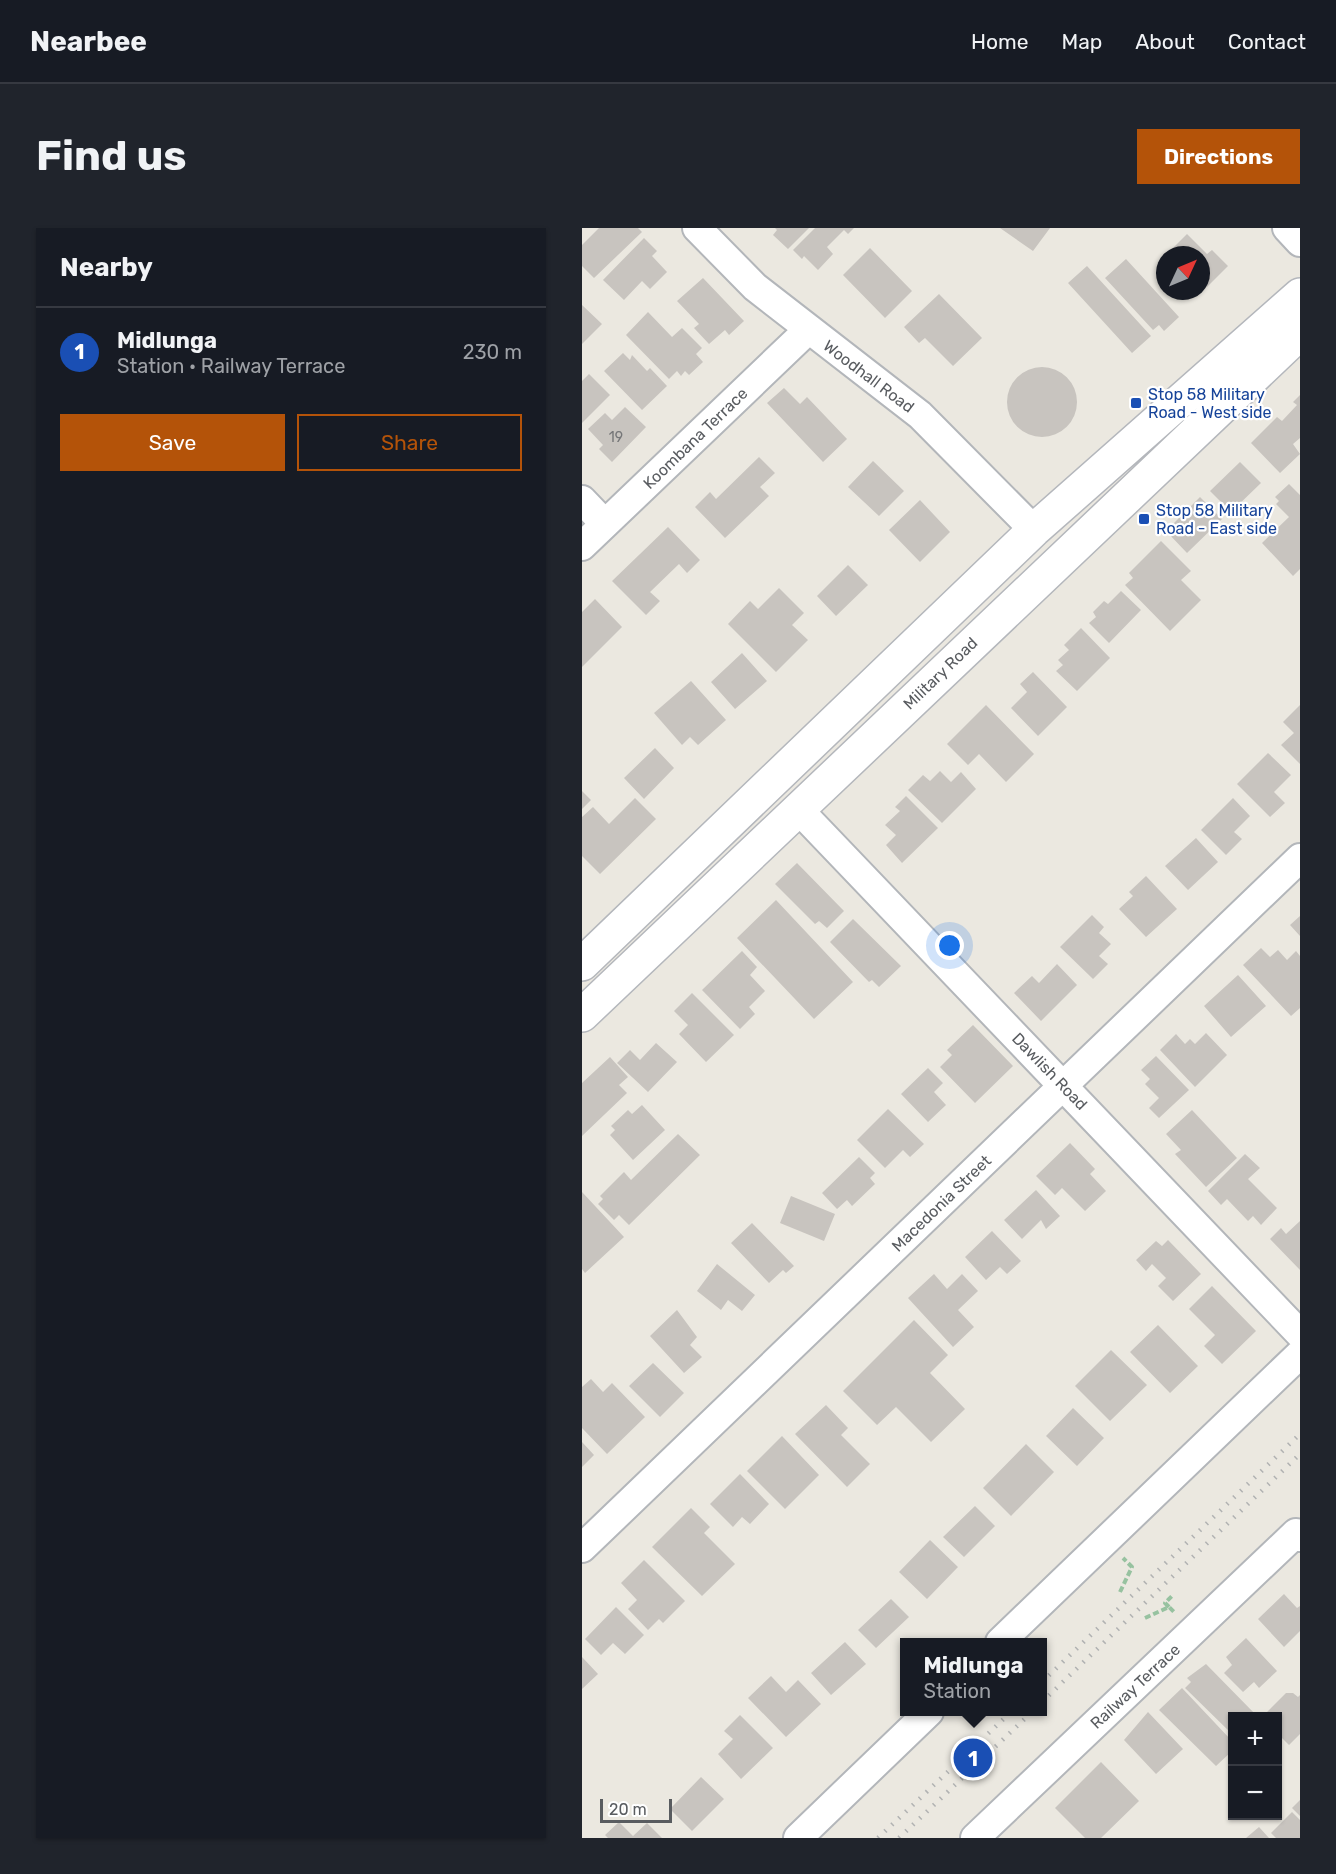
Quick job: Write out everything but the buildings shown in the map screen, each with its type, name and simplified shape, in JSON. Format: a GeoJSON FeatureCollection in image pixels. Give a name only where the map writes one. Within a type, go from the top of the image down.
{"type":"FeatureCollection","features":[{"type":"Feature","properties":{"kind":"street","name":"Woodhall Road"},"geometry":{"type":"LineString","coordinates":[[698,228],[755,287],[920,415],[1034,530]]}},
{"type":"Feature","properties":{"kind":"street"},"geometry":{"type":"LineString","coordinates":[[1287,228],[1300,242]]}},
{"type":"Feature","properties":{"kind":"street"},"geometry":{"type":"LineString","coordinates":[[617,981],[585,955],[1034,530],[1300,295]]}},
{"type":"Feature","properties":{"kind":"street","name":"Koombana Terrace"},"geometry":{"type":"LineString","coordinates":[[582,546],[808,330]]}},
{"type":"Feature","properties":{"kind":"street","name":"Military Road"},"geometry":{"type":"LineString","coordinates":[[582,1015],[1300,333]]}},
{"type":"Feature","properties":{"kind":"street"},"geometry":{"type":"LineString","coordinates":[[582,500],[605,524]]}},
{"type":"Feature","properties":{"kind":"street","name":"Dawlish Road"},"geometry":{"type":"LineString","coordinates":[[798,809],[1300,1334]]}},
{"type":"Feature","properties":{"kind":"street","name":"Macedonia Street"},"geometry":{"type":"LineString","coordinates":[[582,1548],[1064,1086],[1170,980],[1300,858]]}},
{"type":"Feature","properties":{"kind":"street"},"geometry":{"type":"LineString","coordinates":[[1004,1638],[1300,1354]]}},
{"type":"Feature","properties":{"kind":"street","name":"Railway Terrace"},"geometry":{"type":"LineString","coordinates":[[975,1838],[1298,1535]]}},
{"type":"Feature","properties":{"kind":"street"},"geometry":{"type":"LineString","coordinates":[[798,1838],[925,1716]]}},
{"type":"Feature","properties":{"kind":"path"},"geometry":{"type":"LineString","coordinates":[[1106,1540],[1132,1567],[1120,1592]]}},
{"type":"Feature","properties":{"kind":"path"},"geometry":{"type":"LineString","coordinates":[[1169,1607],[1165,1603],[1173,1595]]}},
{"type":"Feature","properties":{"kind":"railway"},"geometry":{"type":"LineString","coordinates":[[1047,1677],[1300,1434]]}},
{"type":"Feature","properties":{"kind":"railway"},"geometry":{"type":"LineString","coordinates":[[1047,1697],[1300,1454]]}},
{"type":"Feature","properties":{"kind":"railway"},"geometry":{"type":"LineString","coordinates":[[878,1838],[1007,1716]]}},
{"type":"Feature","properties":{"kind":"railway"},"geometry":{"type":"LineString","coordinates":[[899,1838],[1028,1716]]}},
{"type":"Feature","properties":{"kind":"place","name":"Stop 58 Military Road - West side"},"geometry":{"type":"Point","coordinates":[1136,403]}},
{"type":"Feature","properties":{"kind":"place","name":"Stop 58 Military Road - East side"},"geometry":{"type":"Point","coordinates":[1144,519]}},
{"type":"Feature","properties":{"kind":"place","name":"Midlunga"},"geometry":{"type":"Point","coordinates":[973,1758]}}]}
